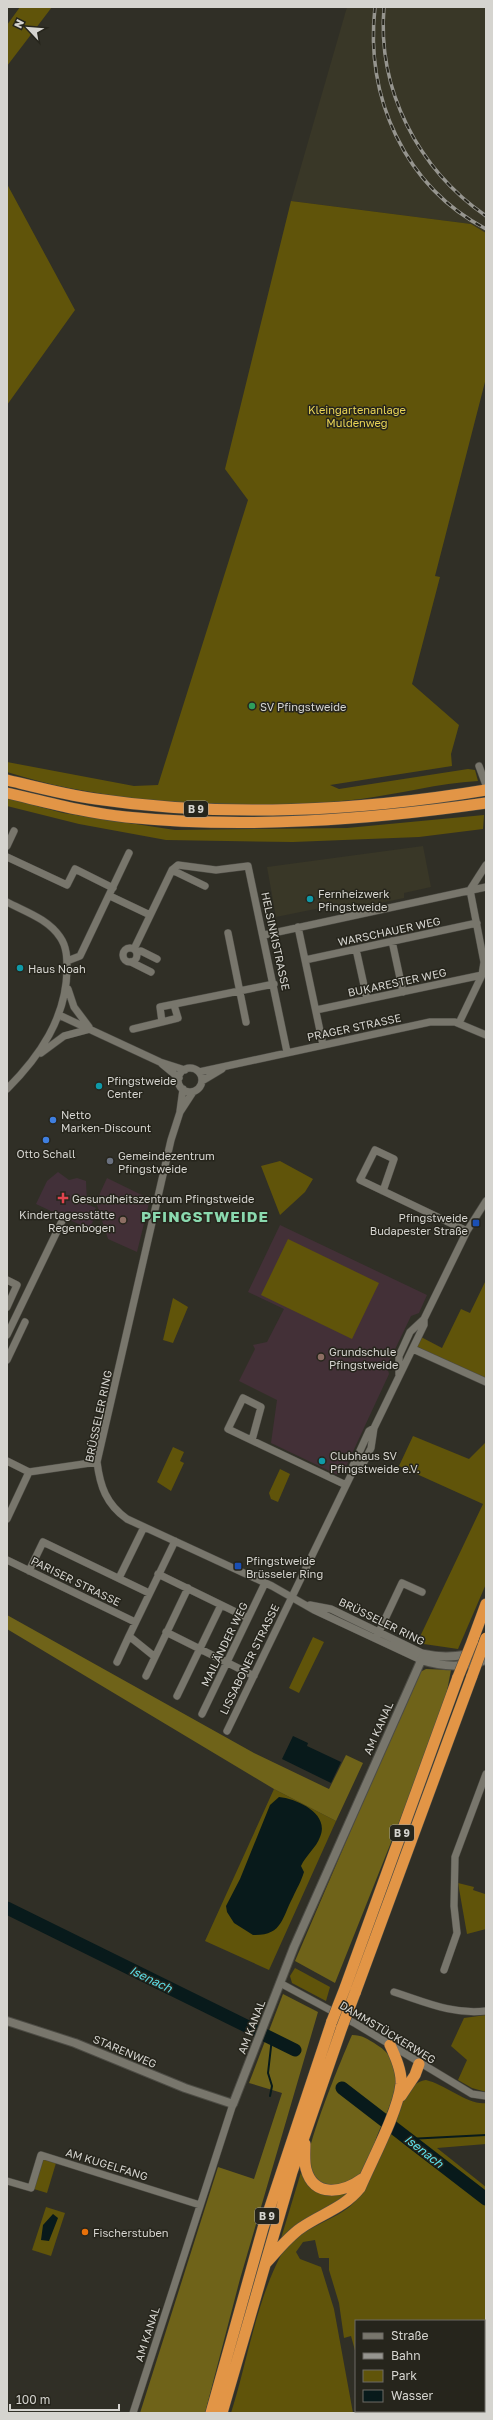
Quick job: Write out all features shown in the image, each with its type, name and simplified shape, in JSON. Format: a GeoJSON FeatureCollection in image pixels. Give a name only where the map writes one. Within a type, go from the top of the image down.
{"type":"FeatureCollection","features":[{"type":"Feature","properties":{"kind":"highway","name":"B 9"},"geometry":{"type":"LineString","coordinates":[[7,780],[95,799],[186,808],[230,810],[304,809],[484,789]]}},
{"type":"Feature","properties":{"kind":"highway","name":"B 9"},"geometry":{"type":"LineString","coordinates":[[7,793],[57,805],[124,817],[243,823],[324,820],[412,813],[484,803]]}},
{"type":"Feature","properties":{"kind":"highway","name":"B 9"},"geometry":{"type":"LineString","coordinates":[[212,2413],[263,2228],[332,2021],[486,1604]]}},
{"type":"Feature","properties":{"kind":"highway","name":"B 9"},"geometry":{"type":"LineString","coordinates":[[222,2413],[264,2265],[305,2135],[342,2027],[486,1638]]}},
{"type":"Feature","properties":{"kind":"highway","name":"B 9"},"geometry":{"type":"LineString","coordinates":[[390,2045],[398,2064],[401,2083]]}},
{"type":"Feature","properties":{"kind":"highway","name":"B 9"},"geometry":{"type":"LineString","coordinates":[[264,2265],[300,2229],[352,2198],[364,2177],[383,2133],[401,2083],[410,2069],[419,2064]]}},
{"type":"Feature","properties":{"kind":"highway","name":"B 9"},"geometry":{"type":"LineString","coordinates":[[392,2110],[415,2075],[419,2064]]}},
{"type":"Feature","properties":{"kind":"highway","name":"B 9"},"geometry":{"type":"LineString","coordinates":[[305,2135],[306,2169],[314,2183],[328,2190],[336,2191],[344,2190],[364,2177]]}},
{"type":"Feature","properties":{"kind":"street"},"geometry":{"type":"LineString","coordinates":[[479,766],[484,789]]}},
{"type":"Feature","properties":{"kind":"street"},"geometry":{"type":"LineString","coordinates":[[7,846],[14,831]]}},
{"type":"Feature","properties":{"kind":"street"},"geometry":{"type":"LineString","coordinates":[[67,961],[80,956],[110,896],[129,853]]}},
{"type":"Feature","properties":{"kind":"street"},"geometry":{"type":"LineString","coordinates":[[7,857],[67,885],[75,869],[113,888]]}},
{"type":"Feature","properties":{"kind":"street"},"geometry":{"type":"LineString","coordinates":[[459,1023],[482,975],[484,962],[470,890],[486,864]]}},
{"type":"Feature","properties":{"kind":"street","name":"HELSINKISTRASSE"},"geometry":{"type":"LineString","coordinates":[[172,870],[178,865],[216,870],[248,866],[264,935],[287,1052]]}},
{"type":"Feature","properties":{"kind":"street"},"geometry":{"type":"LineString","coordinates":[[131,962],[137,958],[135,950],[172,870],[206,886]]}},
{"type":"Feature","properties":{"kind":"street"},"geometry":{"type":"LineString","coordinates":[[264,935],[486,887]]}},
{"type":"Feature","properties":{"kind":"street"},"geometry":{"type":"LineString","coordinates":[[110,896],[150,915]]}},
{"type":"Feature","properties":{"kind":"street"},"geometry":{"type":"LineString","coordinates":[[7,902],[42,920],[52,927],[64,944],[67,961],[67,984],[59,1015],[36,1056],[7,1090]]}},
{"type":"Feature","properties":{"kind":"street","name":"WARSCHAUER WEG"},"geometry":{"type":"LineString","coordinates":[[305,960],[477,923]]}},
{"type":"Feature","properties":{"kind":"street"},"geometry":{"type":"LineString","coordinates":[[298,927],[323,1045]]}},
{"type":"Feature","properties":{"kind":"street"},"geometry":{"type":"LineString","coordinates":[[228,933],[246,1022]]}},
{"type":"Feature","properties":{"kind":"street"},"geometry":{"type":"LineString","coordinates":[[392,941],[403,992]]}},
{"type":"Feature","properties":{"kind":"street"},"geometry":{"type":"LineString","coordinates":[[151,972],[124,958],[124,954],[127,949],[135,950],[141,951],[157,959]]}},
{"type":"Feature","properties":{"kind":"street"},"geometry":{"type":"LineString","coordinates":[[356,949],[367,999]]}},
{"type":"Feature","properties":{"kind":"street","name":"BUKARESTER WEG"},"geometry":{"type":"LineString","coordinates":[[316,1010],[482,975]]}},
{"type":"Feature","properties":{"kind":"street","name":"PRAGER STRASSE"},"geometry":{"type":"LineString","coordinates":[[67,984],[74,1007],[90,1029]]}},
{"type":"Feature","properties":{"kind":"street"},"geometry":{"type":"LineString","coordinates":[[162,1022],[160,1007],[274,984]]}},
{"type":"Feature","properties":{"kind":"street"},"geometry":{"type":"LineString","coordinates":[[133,1029],[178,1018],[174,1004]]}},
{"type":"Feature","properties":{"kind":"street","name":"PRAGER STRASSE"},"geometry":{"type":"LineString","coordinates":[[59,1015],[160,1062],[185,1070],[192,1068],[199,1072],[430,1022],[459,1023],[486,1035]]}},
{"type":"Feature","properties":{"kind":"street"},"geometry":{"type":"LineString","coordinates":[[36,1056],[64,1036],[90,1029]]}},
{"type":"Feature","properties":{"kind":"street","name":"PRAGER STRASSE"},"geometry":{"type":"LineString","coordinates":[[160,1062],[179,1078]]}},
{"type":"Feature","properties":{"kind":"street","name":"PRAGER STRASSE"},"geometry":{"type":"LineString","coordinates":[[193,1092],[198,1089],[202,1081],[225,1067]]}},
{"type":"Feature","properties":{"kind":"street"},"geometry":{"type":"LineString","coordinates":[[185,1070],[179,1078],[182,1089],[193,1092]]}},
{"type":"Feature","properties":{"kind":"street"},"geometry":{"type":"LineString","coordinates":[[199,1072],[202,1081]]}},
{"type":"Feature","properties":{"kind":"street","name":"BRÜSSELER RING"},"geometry":{"type":"LineString","coordinates":[[182,1089],[180,1112],[171,1140],[97,1462],[104,1493],[110,1504],[127,1519],[309,1605],[378,1634],[422,1657],[452,1667],[465,1666],[486,1660]]}},
{"type":"Feature","properties":{"kind":"street","name":"BRÜSSELER RING"},"geometry":{"type":"LineString","coordinates":[[180,1112],[193,1092]]}},
{"type":"Feature","properties":{"kind":"street"},"geometry":{"type":"LineString","coordinates":[[383,1191],[394,1159],[374,1150],[360,1180],[383,1191],[467,1231]]}},
{"type":"Feature","properties":{"kind":"street"},"geometry":{"type":"LineString","coordinates":[[399,1375],[399,1356],[410,1332],[424,1319],[467,1231],[486,1201]]}},
{"type":"Feature","properties":{"kind":"street"},"geometry":{"type":"LineString","coordinates":[[7,1335],[62,1221]]}},
{"type":"Feature","properties":{"kind":"street"},"geometry":{"type":"LineString","coordinates":[[7,1280],[17,1285],[7,1307]]}},
{"type":"Feature","properties":{"kind":"street","name":"LISSABONER STRASSE"},"geometry":{"type":"LineString","coordinates":[[227,1731],[352,1473],[364,1462],[371,1448],[374,1428],[424,1326],[424,1319]]}},
{"type":"Feature","properties":{"kind":"street"},"geometry":{"type":"LineString","coordinates":[[7,1360],[25,1322]]}},
{"type":"Feature","properties":{"kind":"street"},"geometry":{"type":"LineString","coordinates":[[413,1349],[486,1382]]}},
{"type":"Feature","properties":{"kind":"street"},"geometry":{"type":"LineString","coordinates":[[252,1440],[261,1407],[243,1398],[228,1429],[346,1485]]}},
{"type":"Feature","properties":{"kind":"street"},"geometry":{"type":"LineString","coordinates":[[7,1461],[29,1472],[97,1462]]}},
{"type":"Feature","properties":{"kind":"street"},"geometry":{"type":"LineString","coordinates":[[7,1519],[29,1472]]}},
{"type":"Feature","properties":{"kind":"street"},"geometry":{"type":"LineString","coordinates":[[119,1578],[144,1527]]}},
{"type":"Feature","properties":{"kind":"street"},"geometry":{"type":"LineString","coordinates":[[117,1662],[175,1541]]}},
{"type":"Feature","properties":{"kind":"street"},"geometry":{"type":"LineString","coordinates":[[29,1571],[43,1542],[149,1593]]}},
{"type":"Feature","properties":{"kind":"street","name":"PARISER STRASSE"},"geometry":{"type":"LineString","coordinates":[[7,1560],[135,1622]]}},
{"type":"Feature","properties":{"kind":"street"},"geometry":{"type":"LineString","coordinates":[[158,1574],[248,1618]]}},
{"type":"Feature","properties":{"kind":"street","name":"MAILÄNDER WEG"},"geometry":{"type":"LineString","coordinates":[[202,1714],[265,1583]]}},
{"type":"Feature","properties":{"kind":"street"},"geometry":{"type":"LineString","coordinates":[[378,1634],[402,1583],[422,1592]]}},
{"type":"Feature","properties":{"kind":"street"},"geometry":{"type":"LineString","coordinates":[[146,1676],[188,1588]]}},
{"type":"Feature","properties":{"kind":"street"},"geometry":{"type":"LineString","coordinates":[[177,1696],[221,1605]]}},
{"type":"Feature","properties":{"kind":"street"},"geometry":{"type":"LineString","coordinates":[[166,1632],[254,1676]]}},
{"type":"Feature","properties":{"kind":"street"},"geometry":{"type":"LineString","coordinates":[[129,1636],[155,1657]]}},
{"type":"Feature","properties":{"kind":"street","name":"BRÜSSELER RING"},"geometry":{"type":"LineString","coordinates":[[422,1657],[470,1655],[486,1648]]}},
{"type":"Feature","properties":{"kind":"street","name":"AM KANAL"},"geometry":{"type":"LineString","coordinates":[[133,2413],[233,2104],[257,2040],[280,1982],[422,1657]]}},
{"type":"Feature","properties":{"kind":"street"},"geometry":{"type":"LineString","coordinates":[[444,1970],[457,1934],[454,1906],[455,1858],[486,1774]]}},
{"type":"Feature","properties":{"kind":"street","name":"DAMMSTÜCKERWEG"},"geometry":{"type":"LineString","coordinates":[[280,1982],[472,2094],[486,2096]]}},
{"type":"Feature","properties":{"kind":"street"},"geometry":{"type":"LineString","coordinates":[[394,1992],[447,2009],[461,2012],[486,2012]]}},
{"type":"Feature","properties":{"kind":"street","name":"STARENWEG"},"geometry":{"type":"LineString","coordinates":[[7,2021],[75,2043],[172,2083],[233,2104]]}},
{"type":"Feature","properties":{"kind":"street","name":"AM KUGELFANG"},"geometry":{"type":"LineString","coordinates":[[7,2181],[31,2188],[41,2155],[200,2205]]}},
{"type":"Feature","properties":{"kind":"shaded area"},"geometry":{"type":"Polygon","coordinates":[[[347,7],[486,7],[486,233],[471,224],[291,201],[347,7]]]}},
{"type":"Feature","properties":{"kind":"shaded area"},"geometry":{"type":"Polygon","coordinates":[[[423,846],[431,887],[404,893],[404,898],[337,912],[335,905],[276,917],[267,867],[423,846]]]}},
{"type":"Feature","properties":{"kind":"shaded area","name":"Gesundheitszentrum Pfingstweide"},"geometry":{"type":"Polygon","coordinates":[[[58,1172],[69,1180],[77,1178],[86,1181],[87,1204],[96,1208],[93,1214],[96,1215],[89,1229],[36,1204],[47,1181],[58,1172]]]}},
{"type":"Feature","properties":{"kind":"shaded area","name":"Kindertagesstätte Regenbogen"},"geometry":{"type":"Polygon","coordinates":[[[107,1178],[150,1199],[137,1252],[108,1239],[96,1202],[107,1178]]]}},
{"type":"Feature","properties":{"kind":"shaded area","name":"Grundschule Pfingstweide"},"geometry":{"type":"Polygon","coordinates":[[[280,1225],[427,1295],[419,1313],[411,1316],[387,1366],[389,1374],[343,1473],[338,1475],[271,1443],[277,1400],[239,1381],[255,1349],[253,1345],[267,1342],[284,1309],[248,1292],[280,1225]]]}},
{"type":"Feature","properties":{"kind":"shaded area"},"geometry":{"type":"Polygon","coordinates":[[[7,1615],[254,1753],[329,1789],[346,1755],[363,1763],[336,1821],[274,1789],[7,1629],[7,1615]]]}},
{"type":"Feature","properties":{"kind":"shaded area"},"geometry":{"type":"Polygon","coordinates":[[[426,1669],[451,1670],[447,1691],[423,1762],[335,1983],[295,1961],[418,1673],[426,1669]]]}},
{"type":"Feature","properties":{"kind":"shaded area"},"geometry":{"type":"Polygon","coordinates":[[[283,1994],[318,2012],[240,2279],[205,2413],[140,2413],[218,2167],[254,2179],[282,2093],[249,2083],[283,1994]]]}},
{"type":"Feature","properties":{"kind":"shaded area"},"geometry":{"type":"Polygon","coordinates":[[[352,2035],[368,2039],[388,2054],[394,2064],[396,2076],[395,2088],[392,2100],[361,2174],[351,2183],[344,2186],[328,2186],[321,2183],[311,2172],[308,2164],[309,2154],[318,2121],[352,2035]]]}},
{"type":"Feature","properties":{"kind":"green space"},"geometry":{"type":"Polygon","coordinates":[[[20,7],[52,7],[7,66],[7,25],[20,7]]]}},
{"type":"Feature","properties":{"kind":"green space"},"geometry":{"type":"Polygon","coordinates":[[[7,184],[75,310],[7,405],[7,184]]]}},
{"type":"Feature","properties":{"kind":"green space","name":"Kleingartenanlage Muldenweg"},"geometry":{"type":"Polygon","coordinates":[[[291,201],[471,224],[486,233],[486,378],[435,576],[440,577],[412,684],[459,725],[451,754],[452,766],[330,785],[339,789],[468,769],[475,770],[478,781],[448,784],[361,799],[288,805],[214,805],[177,803],[105,794],[53,785],[7,772],[7,762],[134,786],[158,785],[248,500],[225,469],[291,201]]]}},
{"type":"Feature","properties":{"kind":"green space"},"geometry":{"type":"Polygon","coordinates":[[[7,798],[63,813],[175,830],[347,828],[484,815],[483,829],[419,837],[293,842],[166,840],[79,824],[7,806],[7,798]]]}},
{"type":"Feature","properties":{"kind":"green space"},"geometry":{"type":"Polygon","coordinates":[[[280,1161],[313,1179],[305,1192],[280,1215],[261,1166],[280,1161]]]}},
{"type":"Feature","properties":{"kind":"green space"},"geometry":{"type":"Polygon","coordinates":[[[288,1239],[379,1283],[352,1339],[261,1295],[288,1239]]]}},
{"type":"Feature","properties":{"kind":"green space"},"geometry":{"type":"Polygon","coordinates":[[[486,1280],[486,1382],[416,1346],[421,1337],[442,1348],[461,1309],[470,1313],[486,1280]]]}},
{"type":"Feature","properties":{"kind":"green space"},"geometry":{"type":"Polygon","coordinates":[[[173,1298],[188,1307],[173,1343],[163,1340],[173,1298]]]}},
{"type":"Feature","properties":{"kind":"green space"},"geometry":{"type":"Polygon","coordinates":[[[413,1436],[469,1459],[486,1442],[486,1584],[458,1649],[417,1643],[483,1504],[399,1466],[413,1436]]]}},
{"type":"Feature","properties":{"kind":"green space"},"geometry":{"type":"Polygon","coordinates":[[[173,1447],[184,1452],[180,1461],[184,1463],[171,1491],[157,1482],[173,1447]]]}},
{"type":"Feature","properties":{"kind":"green space"},"geometry":{"type":"Polygon","coordinates":[[[280,1469],[290,1474],[278,1502],[271,1499],[269,1493],[280,1469]]]}},
{"type":"Feature","properties":{"kind":"green space"},"geometry":{"type":"Polygon","coordinates":[[[313,1637],[324,1642],[299,1693],[289,1688],[313,1637]]]}},
{"type":"Feature","properties":{"kind":"green space"},"geometry":{"type":"Polygon","coordinates":[[[274,1789],[336,1821],[269,1970],[205,1941],[274,1789]]]}},
{"type":"Feature","properties":{"kind":"green space"},"geometry":{"type":"Polygon","coordinates":[[[458,1883],[474,1887],[473,1890],[485,1894],[486,1892],[486,1929],[467,1934],[458,1883]]]}},
{"type":"Feature","properties":{"kind":"green space"},"geometry":{"type":"Polygon","coordinates":[[[295,1968],[330,1987],[326,2001],[292,1983],[290,1976],[295,1968]]]}},
{"type":"Feature","properties":{"kind":"green space"},"geometry":{"type":"Polygon","coordinates":[[[486,2015],[486,2092],[472,2088],[458,2080],[467,2060],[451,2046],[464,2018],[486,2015]]]}},
{"type":"Feature","properties":{"kind":"green space"},"geometry":{"type":"Polygon","coordinates":[[[426,2080],[472,2101],[486,2103],[486,2144],[437,2148],[486,2187],[486,2399],[485,2320],[355,2320],[355,2350],[351,2336],[344,2338],[339,2303],[329,2270],[329,2258],[319,2258],[315,2240],[303,2242],[296,2252],[300,2259],[321,2267],[334,2309],[353,2413],[231,2413],[257,2316],[279,2259],[292,2241],[310,2229],[339,2214],[357,2199],[373,2170],[398,2107],[406,2094],[415,2084],[426,2080]]]}},
{"type":"Feature","properties":{"kind":"green space"},"geometry":{"type":"Polygon","coordinates":[[[43,2159],[56,2163],[47,2193],[34,2189],[43,2159]]]}},
{"type":"Feature","properties":{"kind":"green space"},"geometry":{"type":"Polygon","coordinates":[[[302,2169],[310,2184],[354,2189],[279,2245],[302,2169]]]}},
{"type":"Feature","properties":{"kind":"green space"},"geometry":{"type":"Polygon","coordinates":[[[46,2207],[65,2213],[51,2256],[32,2250],[46,2207]]]}},
{"type":"Feature","properties":{"kind":"green space"},"geometry":{"type":"Polygon","coordinates":[[[365,2412],[449,2412],[446,2413],[365,2412]]]}},
{"type":"Feature","properties":{"kind":"water"},"geometry":{"type":"Polygon","coordinates":[[[293,1736],[308,1743],[307,1746],[341,1762],[331,1783],[282,1759],[293,1736]]]}},
{"type":"Feature","properties":{"kind":"water"},"geometry":{"type":"Polygon","coordinates":[[[279,1797],[287,1798],[303,1804],[310,1809],[320,1821],[322,1829],[318,1841],[301,1866],[304,1872],[303,1876],[280,1924],[276,1929],[270,1932],[253,1935],[234,1923],[227,1912],[226,1906],[240,1879],[270,1805],[279,1797]]]}},
{"type":"Feature","properties":{"kind":"water"},"geometry":{"type":"Polygon","coordinates":[[[53,2214],[58,2218],[49,2241],[41,2240],[43,2225],[53,2214]]]}},
{"type":"Feature","properties":{"kind":"waterway","name":"Isenach"},"geometry":{"type":"LineString","coordinates":[[7,1908],[295,2050]]}},
{"type":"Feature","properties":{"kind":"waterway"},"geometry":{"type":"LineString","coordinates":[[270,2096],[272,2086],[268,2073],[272,2038]]}},
{"type":"Feature","properties":{"kind":"waterway","name":"Isenach"},"geometry":{"type":"LineString","coordinates":[[342,2088],[486,2199]]}},
{"type":"Feature","properties":{"kind":"waterway"},"geometry":{"type":"LineString","coordinates":[[408,2139],[486,2135]]}},
{"type":"Feature","properties":{"kind":"railway"},"geometry":{"type":"LineString","coordinates":[[375,7],[374,41],[377,74],[384,105],[396,136],[412,164],[433,189],[457,211],[486,229]]}},
{"type":"Feature","properties":{"kind":"railway"},"geometry":{"type":"LineString","coordinates":[[384,7],[384,38],[387,68],[395,97],[407,125],[422,151],[440,175],[462,197],[486,216]]}},
{"type":"Feature","properties":{"kind":"place","name":"SV Pfingstweide"},"geometry":{"type":"Point","coordinates":[252,706]}},
{"type":"Feature","properties":{"kind":"place","name":"Fernheizwerk Pfingstweide"},"geometry":{"type":"Point","coordinates":[310,899]}},
{"type":"Feature","properties":{"kind":"place","name":"Haus Noah"},"geometry":{"type":"Point","coordinates":[20,968]}},
{"type":"Feature","properties":{"kind":"place","name":"Pfingstweide Center"},"geometry":{"type":"Point","coordinates":[99,1086]}},
{"type":"Feature","properties":{"kind":"place","name":"Netto Marken-Discount"},"geometry":{"type":"Point","coordinates":[53,1120]}},
{"type":"Feature","properties":{"kind":"place","name":"Otto Schall"},"geometry":{"type":"Point","coordinates":[46,1140]}},
{"type":"Feature","properties":{"kind":"place","name":"Gemeindezentrum Pfingstweide"},"geometry":{"type":"Point","coordinates":[110,1161]}},
{"type":"Feature","properties":{"kind":"place","name":"Gesundheitszentrum Pfingstweide"},"geometry":{"type":"Point","coordinates":[63,1198]}},
{"type":"Feature","properties":{"kind":"place","name":"Kindertagesstätte Regenbogen"},"geometry":{"type":"Point","coordinates":[123,1220]}},
{"type":"Feature","properties":{"kind":"place","name":"Pfingstweide Budapester Straße"},"geometry":{"type":"Point","coordinates":[476,1223]}},
{"type":"Feature","properties":{"kind":"place","name":"Grundschule Pfingstweide"},"geometry":{"type":"Point","coordinates":[321,1357]}},
{"type":"Feature","properties":{"kind":"place","name":"Clubhaus SV Pfingstweide e.V."},"geometry":{"type":"Point","coordinates":[322,1461]}},
{"type":"Feature","properties":{"kind":"place","name":"Pfingstweide Brüsseler Ring"},"geometry":{"type":"Point","coordinates":[238,1566]}},
{"type":"Feature","properties":{"kind":"place","name":"Fischerstuben"},"geometry":{"type":"Point","coordinates":[85,2232]}},
{"type":"Feature","properties":{"kind":"district","name":"PFINGSTWEIDE"},"geometry":{"type":"Point","coordinates":[205,1216]}}]}
